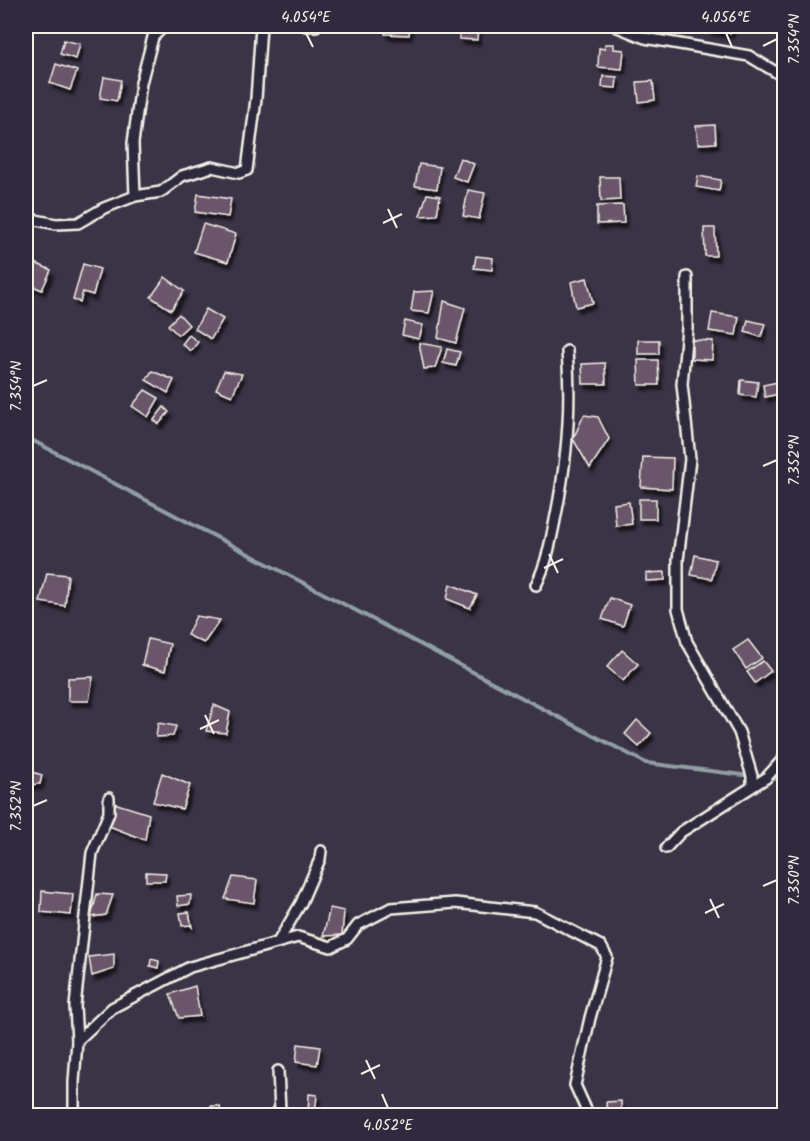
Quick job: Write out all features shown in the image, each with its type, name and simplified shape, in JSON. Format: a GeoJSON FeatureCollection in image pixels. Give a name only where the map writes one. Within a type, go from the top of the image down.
{"type":"FeatureCollection","features":[{"type":"Feature","properties":{"kind":"street"},"geometry":{"type":"LineString","coordinates":[[26,218],[56,224],[78,223],[104,208],[135,195],[161,192],[182,176],[212,167],[239,173],[247,170],[256,99],[261,26]]}},
{"type":"Feature","properties":{"kind":"street"},"geometry":{"type":"LineString","coordinates":[[615,26],[645,38],[749,56],[784,77]]}},
{"type":"Feature","properties":{"kind":"street"},"geometry":{"type":"LineString","coordinates":[[135,195],[133,143],[141,83],[153,37],[162,28]]}},
{"type":"Feature","properties":{"kind":"street"},"geometry":{"type":"LineString","coordinates":[[687,277],[687,328],[682,384],[690,459],[678,560],[678,609],[687,642],[739,732],[752,776],[752,786]]}},
{"type":"Feature","properties":{"kind":"street"},"geometry":{"type":"LineString","coordinates":[[536,585],[550,549],[565,471],[570,383],[567,351]]}},
{"type":"Feature","properties":{"kind":"street"},"geometry":{"type":"LineString","coordinates":[[666,848],[681,832],[766,778],[784,758]]}},
{"type":"Feature","properties":{"kind":"street"},"geometry":{"type":"LineString","coordinates":[[74,1116],[77,1041],[75,1006],[90,863],[109,813],[109,798]]}},
{"type":"Feature","properties":{"kind":"street"},"geometry":{"type":"LineString","coordinates":[[278,942],[301,903],[320,859],[321,851]]}},
{"type":"Feature","properties":{"kind":"street"},"geometry":{"type":"LineString","coordinates":[[77,1041],[112,1008],[190,967],[298,936],[331,947],[346,939],[358,925],[391,908],[455,903],[535,912],[601,946],[607,957],[575,1085],[589,1116]]}},
{"type":"Feature","properties":{"kind":"street"},"geometry":{"type":"LineString","coordinates":[[272,1116],[280,1110],[278,1071]]}},
{"type":"Feature","properties":{"kind":"building"},"geometry":{"type":"Polygon","coordinates":[[[385,26],[410,26],[409,35],[385,34],[385,26]]]}},
{"type":"Feature","properties":{"kind":"building"},"geometry":{"type":"Polygon","coordinates":[[[460,26],[478,26],[477,40],[459,39],[460,26]]]}},
{"type":"Feature","properties":{"kind":"building"},"geometry":{"type":"Polygon","coordinates":[[[647,26],[661,26],[655,35],[645,29],[647,26]]]}},
{"type":"Feature","properties":{"kind":"building"},"geometry":{"type":"Polygon","coordinates":[[[710,26],[732,26],[731,33],[709,30],[710,26]]]}},
{"type":"Feature","properties":{"kind":"building"},"geometry":{"type":"Polygon","coordinates":[[[64,40],[80,44],[76,59],[60,54],[64,40]]]}},
{"type":"Feature","properties":{"kind":"building"},"geometry":{"type":"Polygon","coordinates":[[[605,44],[614,44],[614,49],[624,50],[622,69],[598,67],[599,48],[605,49],[605,44]]]}},
{"type":"Feature","properties":{"kind":"building"},"geometry":{"type":"Polygon","coordinates":[[[56,64],[77,71],[70,90],[50,83],[56,64]]]}},
{"type":"Feature","properties":{"kind":"building"},"geometry":{"type":"Polygon","coordinates":[[[603,76],[617,77],[616,88],[602,87],[603,76]]]}},
{"type":"Feature","properties":{"kind":"building"},"geometry":{"type":"Polygon","coordinates":[[[104,77],[121,80],[117,101],[100,98],[104,77]]]}},
{"type":"Feature","properties":{"kind":"building"},"geometry":{"type":"Polygon","coordinates":[[[653,81],[655,100],[639,102],[637,82],[653,81]]]}},
{"type":"Feature","properties":{"kind":"building"},"geometry":{"type":"Polygon","coordinates":[[[715,125],[716,143],[698,144],[696,126],[715,125]]]}},
{"type":"Feature","properties":{"kind":"building"},"geometry":{"type":"Polygon","coordinates":[[[460,158],[474,164],[467,182],[453,177],[460,158]]]}},
{"type":"Feature","properties":{"kind":"building"},"geometry":{"type":"Polygon","coordinates":[[[419,164],[440,167],[437,189],[415,186],[419,164]]]}},
{"type":"Feature","properties":{"kind":"building"},"geometry":{"type":"Polygon","coordinates":[[[698,176],[721,180],[719,191],[696,187],[698,176]]]}},
{"type":"Feature","properties":{"kind":"building"},"geometry":{"type":"Polygon","coordinates":[[[600,177],[619,177],[620,200],[601,201],[600,177]]]}},
{"type":"Feature","properties":{"kind":"building"},"geometry":{"type":"Polygon","coordinates":[[[468,190],[485,193],[479,219],[463,216],[468,190]]]}},
{"type":"Feature","properties":{"kind":"building"},"geometry":{"type":"Polygon","coordinates":[[[198,194],[231,199],[228,217],[195,212],[198,194]]]}},
{"type":"Feature","properties":{"kind":"building"},"geometry":{"type":"Polygon","coordinates":[[[427,194],[440,196],[437,215],[420,216],[427,194]]]}},
{"type":"Feature","properties":{"kind":"building"},"geometry":{"type":"Polygon","coordinates":[[[623,205],[624,223],[597,224],[597,206],[623,205]]]}},
{"type":"Feature","properties":{"kind":"building"},"geometry":{"type":"Polygon","coordinates":[[[203,224],[236,234],[228,262],[194,252],[203,224]]]}},
{"type":"Feature","properties":{"kind":"building"},"geometry":{"type":"Polygon","coordinates":[[[704,228],[715,228],[716,256],[705,256],[704,228]]]}},
{"type":"Feature","properties":{"kind":"building"},"geometry":{"type":"Polygon","coordinates":[[[476,256],[493,258],[492,270],[474,268],[476,256]]]}},
{"type":"Feature","properties":{"kind":"building"},"geometry":{"type":"Polygon","coordinates":[[[33,262],[51,270],[42,290],[26,283],[33,262]]]}},
{"type":"Feature","properties":{"kind":"building"},"geometry":{"type":"Polygon","coordinates":[[[83,264],[100,269],[93,295],[83,292],[80,302],[73,300],[83,264]]]}},
{"type":"Feature","properties":{"kind":"building"},"geometry":{"type":"Polygon","coordinates":[[[165,277],[184,291],[171,310],[151,297],[165,277]]]}},
{"type":"Feature","properties":{"kind":"building"},"geometry":{"type":"Polygon","coordinates":[[[587,278],[593,303],[576,307],[571,282],[587,278]]]}},
{"type":"Feature","properties":{"kind":"building"},"geometry":{"type":"Polygon","coordinates":[[[434,291],[429,313],[411,311],[414,292],[434,291]]]}},
{"type":"Feature","properties":{"kind":"building"},"geometry":{"type":"Polygon","coordinates":[[[444,301],[465,308],[456,343],[438,338],[444,301]]]}},
{"type":"Feature","properties":{"kind":"building"},"geometry":{"type":"Polygon","coordinates":[[[206,309],[223,319],[211,339],[195,329],[206,309]]]}},
{"type":"Feature","properties":{"kind":"building"},"geometry":{"type":"Polygon","coordinates":[[[712,313],[739,317],[736,335],[709,331],[712,313]]]}},
{"type":"Feature","properties":{"kind":"building"},"geometry":{"type":"Polygon","coordinates":[[[179,314],[189,325],[178,335],[168,325],[179,314]]]}},
{"type":"Feature","properties":{"kind":"building"},"geometry":{"type":"Polygon","coordinates":[[[748,320],[765,324],[761,337],[745,332],[748,320]]]}},
{"type":"Feature","properties":{"kind":"building"},"geometry":{"type":"Polygon","coordinates":[[[405,321],[423,325],[419,339],[402,335],[405,321]]]}},
{"type":"Feature","properties":{"kind":"building"},"geometry":{"type":"Polygon","coordinates":[[[189,335],[198,342],[191,351],[182,344],[189,335]]]}},
{"type":"Feature","properties":{"kind":"building"},"geometry":{"type":"Polygon","coordinates":[[[638,340],[659,340],[659,354],[638,354],[638,340]]]}},
{"type":"Feature","properties":{"kind":"building"},"geometry":{"type":"Polygon","coordinates":[[[692,340],[713,341],[712,360],[692,359],[692,340]]]}},
{"type":"Feature","properties":{"kind":"building"},"geometry":{"type":"Polygon","coordinates":[[[419,343],[442,347],[435,368],[424,369],[419,343]]]}},
{"type":"Feature","properties":{"kind":"building"},"geometry":{"type":"Polygon","coordinates":[[[447,349],[460,352],[456,366],[443,363],[447,349]]]}},
{"type":"Feature","properties":{"kind":"building"},"geometry":{"type":"Polygon","coordinates":[[[638,360],[658,360],[659,385],[639,385],[638,360]]]}},
{"type":"Feature","properties":{"kind":"building"},"geometry":{"type":"Polygon","coordinates":[[[605,363],[606,384],[583,384],[582,364],[605,363]]]}},
{"type":"Feature","properties":{"kind":"building"},"geometry":{"type":"Polygon","coordinates":[[[152,371],[174,380],[168,393],[146,380],[152,371]]]}},
{"type":"Feature","properties":{"kind":"building"},"geometry":{"type":"Polygon","coordinates":[[[224,371],[242,374],[232,396],[216,389],[224,371]]]}},
{"type":"Feature","properties":{"kind":"building"},"geometry":{"type":"Polygon","coordinates":[[[741,380],[758,382],[756,397],[740,395],[741,380]]]}},
{"type":"Feature","properties":{"kind":"building"},"geometry":{"type":"Polygon","coordinates":[[[783,381],[784,393],[765,397],[763,385],[783,381]]]}},
{"type":"Feature","properties":{"kind":"building"},"geometry":{"type":"Polygon","coordinates":[[[145,390],[159,398],[148,417],[132,406],[145,390]]]}},
{"type":"Feature","properties":{"kind":"building"},"geometry":{"type":"Polygon","coordinates":[[[164,407],[169,412],[159,424],[154,420],[164,407]]]}},
{"type":"Feature","properties":{"kind":"building"},"geometry":{"type":"Polygon","coordinates":[[[584,415],[598,417],[609,439],[590,468],[573,439],[584,415]]]}},
{"type":"Feature","properties":{"kind":"building"},"geometry":{"type":"Polygon","coordinates":[[[643,457],[673,458],[672,489],[641,487],[643,457]]]}},
{"type":"Feature","properties":{"kind":"building"},"geometry":{"type":"Polygon","coordinates":[[[639,499],[656,499],[656,519],[639,519],[639,499]]]}},
{"type":"Feature","properties":{"kind":"building"},"geometry":{"type":"Polygon","coordinates":[[[629,502],[632,524],[616,526],[614,504],[629,502]]]}},
{"type":"Feature","properties":{"kind":"building"},"geometry":{"type":"Polygon","coordinates":[[[695,555],[716,560],[712,579],[691,575],[695,555]]]}},
{"type":"Feature","properties":{"kind":"building"},"geometry":{"type":"Polygon","coordinates":[[[665,572],[665,580],[646,581],[646,573],[665,572]]]}},
{"type":"Feature","properties":{"kind":"building"},"geometry":{"type":"Polygon","coordinates":[[[47,573],[68,575],[65,606],[40,602],[47,573]]]}},
{"type":"Feature","properties":{"kind":"building"},"geometry":{"type":"Polygon","coordinates":[[[450,584],[477,595],[470,608],[447,599],[450,584]]]}},
{"type":"Feature","properties":{"kind":"building"},"geometry":{"type":"Polygon","coordinates":[[[610,598],[630,605],[623,626],[602,619],[610,598]]]}},
{"type":"Feature","properties":{"kind":"building"},"geometry":{"type":"Polygon","coordinates":[[[196,616],[220,620],[204,643],[187,635],[196,616]]]}},
{"type":"Feature","properties":{"kind":"building"},"geometry":{"type":"Polygon","coordinates":[[[148,639],[170,644],[165,671],[142,665],[148,639]]]}},
{"type":"Feature","properties":{"kind":"building"},"geometry":{"type":"Polygon","coordinates":[[[748,640],[762,658],[746,669],[733,650],[748,640]]]}},
{"type":"Feature","properties":{"kind":"building"},"geometry":{"type":"Polygon","coordinates":[[[622,650],[638,664],[623,681],[607,667],[622,650]]]}},
{"type":"Feature","properties":{"kind":"building"},"geometry":{"type":"Polygon","coordinates":[[[763,661],[771,671],[755,683],[747,672],[763,661]]]}},
{"type":"Feature","properties":{"kind":"building"},"geometry":{"type":"Polygon","coordinates":[[[93,677],[89,701],[68,701],[68,678],[93,677]]]}},
{"type":"Feature","properties":{"kind":"building"},"geometry":{"type":"Polygon","coordinates":[[[214,705],[230,712],[226,733],[206,731],[214,705]]]}},
{"type":"Feature","properties":{"kind":"building"},"geometry":{"type":"Polygon","coordinates":[[[637,720],[651,733],[639,747],[625,734],[637,720]]]}},
{"type":"Feature","properties":{"kind":"building"},"geometry":{"type":"Polygon","coordinates":[[[158,723],[176,726],[173,736],[156,737],[158,723]]]}},
{"type":"Feature","properties":{"kind":"building"},"geometry":{"type":"Polygon","coordinates":[[[29,771],[42,775],[40,784],[26,785],[29,771]]]}},
{"type":"Feature","properties":{"kind":"building"},"geometry":{"type":"Polygon","coordinates":[[[162,773],[190,785],[182,809],[153,802],[162,773]]]}},
{"type":"Feature","properties":{"kind":"building"},"geometry":{"type":"Polygon","coordinates":[[[114,803],[149,814],[145,840],[104,824],[114,803]]]}},
{"type":"Feature","properties":{"kind":"building"},"geometry":{"type":"Polygon","coordinates":[[[146,872],[166,873],[165,881],[146,881],[146,872]]]}},
{"type":"Feature","properties":{"kind":"building"},"geometry":{"type":"Polygon","coordinates":[[[233,877],[257,880],[254,903],[225,899],[233,877]]]}},
{"type":"Feature","properties":{"kind":"building"},"geometry":{"type":"Polygon","coordinates":[[[42,891],[73,894],[71,915],[41,912],[42,891]]]}},
{"type":"Feature","properties":{"kind":"building"},"geometry":{"type":"Polygon","coordinates":[[[97,894],[113,895],[106,915],[91,917],[97,894]]]}},
{"type":"Feature","properties":{"kind":"building"},"geometry":{"type":"Polygon","coordinates":[[[191,895],[190,904],[178,906],[177,896],[191,895]]]}},
{"type":"Feature","properties":{"kind":"building"},"geometry":{"type":"Polygon","coordinates":[[[330,908],[344,911],[342,935],[323,936],[330,908]]]}},
{"type":"Feature","properties":{"kind":"building"},"geometry":{"type":"Polygon","coordinates":[[[189,912],[192,927],[182,926],[180,913],[189,912]]]}},
{"type":"Feature","properties":{"kind":"building"},"geometry":{"type":"Polygon","coordinates":[[[114,954],[114,969],[92,976],[89,957],[114,954]]]}},
{"type":"Feature","properties":{"kind":"building"},"geometry":{"type":"Polygon","coordinates":[[[151,959],[159,961],[158,968],[150,966],[151,959]]]}},
{"type":"Feature","properties":{"kind":"building"},"geometry":{"type":"Polygon","coordinates":[[[195,986],[200,1016],[179,1018],[170,994],[195,986]]]}},
{"type":"Feature","properties":{"kind":"building"},"geometry":{"type":"Polygon","coordinates":[[[298,1044],[320,1047],[317,1065],[296,1062],[298,1044]]]}},
{"type":"Feature","properties":{"kind":"building"},"geometry":{"type":"Polygon","coordinates":[[[309,1094],[317,1095],[315,1114],[308,1113],[309,1094]]]}},
{"type":"Feature","properties":{"kind":"building"},"geometry":{"type":"Polygon","coordinates":[[[621,1101],[622,1116],[607,1116],[606,1102],[621,1101]]]}},
{"type":"Feature","properties":{"kind":"building"},"geometry":{"type":"Polygon","coordinates":[[[211,1106],[220,1106],[221,1114],[212,1114],[211,1106]]]}},
{"type":"Feature","properties":{"kind":"building"},"geometry":{"type":"Polygon","coordinates":[[[132,1110],[132,1116],[113,1116],[112,1112],[132,1110]]]}},
{"type":"Feature","properties":{"kind":"waterway"},"geometry":{"type":"LineString","coordinates":[[26,437],[646,763],[784,780]]}}]}
